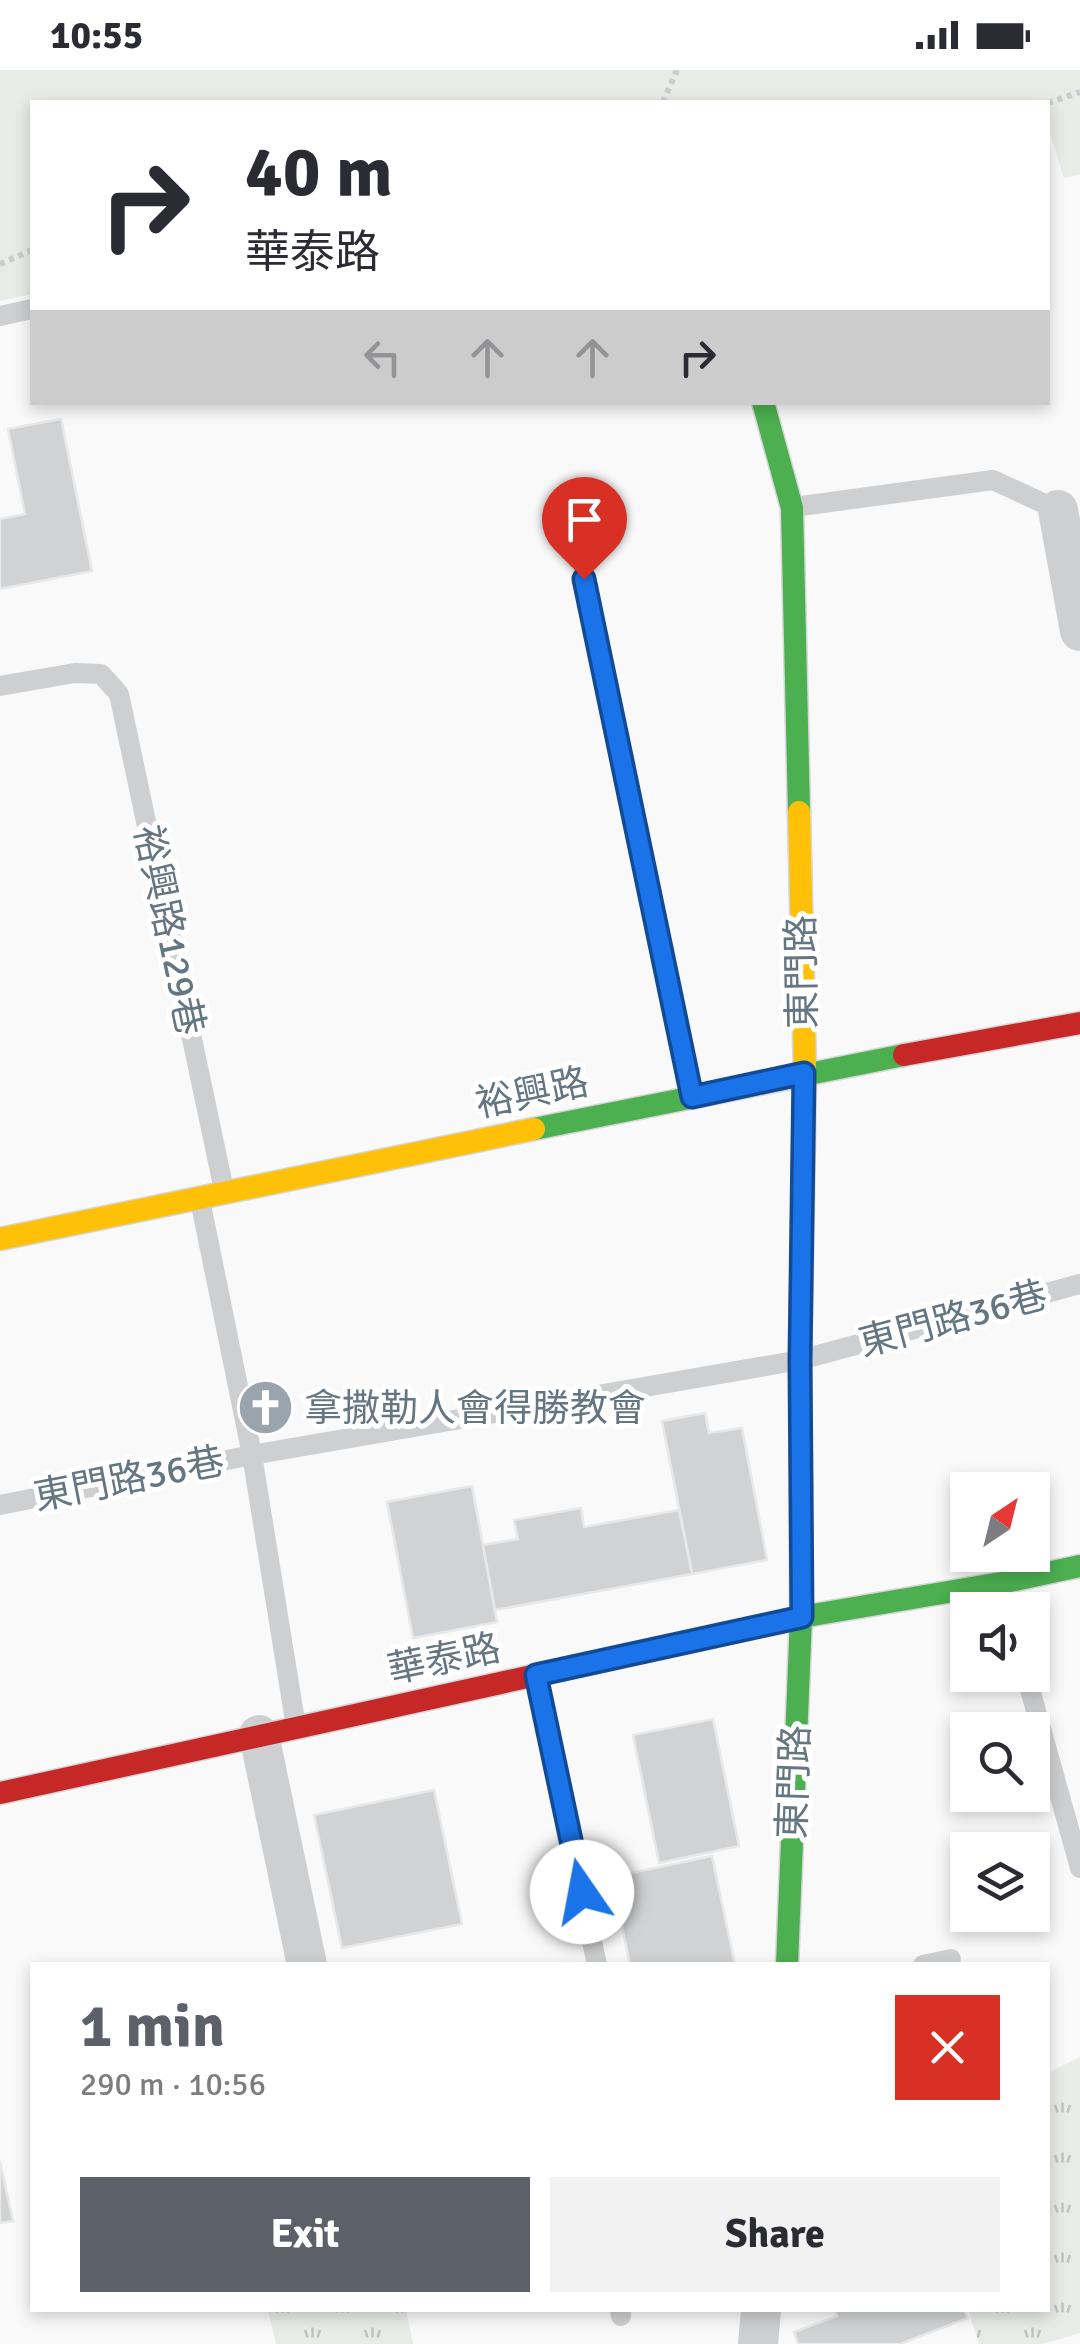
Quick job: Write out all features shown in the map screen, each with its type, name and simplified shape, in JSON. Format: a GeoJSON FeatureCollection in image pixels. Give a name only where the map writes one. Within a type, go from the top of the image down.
{"type":"FeatureCollection","features":[{"type":"Feature","properties":{"kind":"street","name":"東門路"},"geometry":{"type":"LineString","coordinates":[[764,405],[792,508],[804,1073],[802,1617],[786,1962]]}},
{"type":"Feature","properties":{"kind":"street"},"geometry":{"type":"LineString","coordinates":[[1058,510],[1080,631]]}},
{"type":"Feature","properties":{"kind":"street","name":"裕興路"},"geometry":{"type":"LineString","coordinates":[[0,1239],[804,1073],[1080,1023]]}},
{"type":"Feature","properties":{"kind":"street","name":"華泰路"},"geometry":{"type":"LineString","coordinates":[[0,1793],[802,1617],[1003,1590],[1080,1566]]}},
{"type":"Feature","properties":{"kind":"street"},"geometry":{"type":"LineString","coordinates":[[278,1731],[307,1962]]}},
{"type":"Feature","properties":{"kind":"street"},"geometry":{"type":"LineString","coordinates":[[758,2344],[761,2312]]}},
{"type":"Feature","properties":{"kind":"lane"},"geometry":{"type":"LineString","coordinates":[[0,316],[30,309]]}},
{"type":"Feature","properties":{"kind":"lane"},"geometry":{"type":"LineString","coordinates":[[792,508],[992,480],[1058,510]]}},
{"type":"Feature","properties":{"kind":"lane"},"geometry":{"type":"LineString","coordinates":[[584,579],[692,1097]]}},
{"type":"Feature","properties":{"kind":"lane","name":"裕興路129巷"},"geometry":{"type":"LineString","coordinates":[[0,686],[75,673],[101,674],[119,694],[224,1192]]}},
{"type":"Feature","properties":{"kind":"lane"},"geometry":{"type":"LineString","coordinates":[[199,1198],[252,1454],[278,1731]]}},
{"type":"Feature","properties":{"kind":"lane","name":"東門路36巷"},"geometry":{"type":"LineString","coordinates":[[0,1505],[252,1454],[800,1360],[1080,1284]]}},
{"type":"Feature","properties":{"kind":"lane"},"geometry":{"type":"LineString","coordinates":[[536,1675],[596,1962]]}},
{"type":"Feature","properties":{"kind":"lane"},"geometry":{"type":"LineString","coordinates":[[1031,1692],[1080,1868]]}},
{"type":"Feature","properties":{"kind":"lane"},"geometry":{"type":"LineString","coordinates":[[936,1962],[951,1959]]}},
{"type":"Feature","properties":{"kind":"path"},"geometry":{"type":"LineString","coordinates":[[663,100],[677,70]]}},
{"type":"Feature","properties":{"kind":"path"},"geometry":{"type":"LineString","coordinates":[[1050,103],[1080,92]]}},
{"type":"Feature","properties":{"kind":"path"},"geometry":{"type":"LineString","coordinates":[[0,264],[30,251]]}},
{"type":"Feature","properties":{"kind":"green space"},"geometry":{"type":"Polygon","coordinates":[[[0,70],[1080,70],[1080,175],[1064,178],[1050,136],[1050,100],[30,100],[30,294],[0,301],[0,70]]]}},
{"type":"Feature","properties":{"kind":"green space"},"geometry":{"type":"Polygon","coordinates":[[[1080,2057],[1080,2333],[1043,2344],[979,2344],[969,2312],[1050,2312],[1050,2072],[1080,2057]]]}},
{"type":"Feature","properties":{"kind":"green space"},"geometry":{"type":"Polygon","coordinates":[[[268,2312],[406,2312],[413,2344],[276,2344],[268,2312]]]}},
{"type":"Feature","properties":{"kind":"building"},"geometry":{"type":"Polygon","coordinates":[[[61,419],[92,571],[0,589],[0,519],[25,514],[8,429],[61,419]]]}},
{"type":"Feature","properties":{"kind":"building"},"geometry":{"type":"Polygon","coordinates":[[[705,1413],[709,1433],[742,1428],[767,1560],[692,1574],[662,1421],[705,1413]]]}},
{"type":"Feature","properties":{"kind":"building"},"geometry":{"type":"Polygon","coordinates":[[[472,1486],[497,1622],[413,1638],[387,1502],[472,1486]]]}},
{"type":"Feature","properties":{"kind":"building"},"geometry":{"type":"Polygon","coordinates":[[[581,1508],[584,1527],[679,1510],[692,1574],[495,1610],[483,1545],[518,1539],[514,1520],[581,1508]]]}},
{"type":"Feature","properties":{"kind":"building"},"geometry":{"type":"Polygon","coordinates":[[[713,1719],[739,1846],[659,1863],[633,1735],[713,1719]]]}},
{"type":"Feature","properties":{"kind":"building"},"geometry":{"type":"Polygon","coordinates":[[[434,1790],[462,1924],[342,1948],[314,1815],[434,1790]]]}},
{"type":"Feature","properties":{"kind":"building"},"geometry":{"type":"Polygon","coordinates":[[[712,1856],[734,1962],[629,1962],[612,1877],[712,1856]]]}},
{"type":"Feature","properties":{"kind":"building"},"geometry":{"type":"Polygon","coordinates":[[[0,2161],[13,2221],[0,2223],[0,2161]]]}},
{"type":"Feature","properties":{"kind":"building"},"geometry":{"type":"Polygon","coordinates":[[[836,2312],[965,2312],[968,2318],[900,2344],[798,2344],[794,2332],[837,2316],[836,2312]]]}},
{"type":"Feature","properties":{"kind":"traffic: fast"},"geometry":{"type":"LineString","coordinates":[[764,405],[792,508],[799,812]]}},
{"type":"Feature","properties":{"kind":"traffic: fast"},"geometry":{"type":"LineString","coordinates":[[534,1129],[904,1055]]}},
{"type":"Feature","properties":{"kind":"traffic: fast"},"geometry":{"type":"LineString","coordinates":[[787,1962],[801,1617],[801,1489]]}},
{"type":"Feature","properties":{"kind":"traffic: fast"},"geometry":{"type":"LineString","coordinates":[[564,1669],[801,1617],[1080,1566]]}},
{"type":"Feature","properties":{"kind":"traffic: slow"},"geometry":{"type":"LineString","coordinates":[[799,812],[805,1073],[801,1489]]}},
{"type":"Feature","properties":{"kind":"traffic: slow"},"geometry":{"type":"LineString","coordinates":[[0,1239],[534,1129]]}},
{"type":"Feature","properties":{"kind":"traffic: jam"},"geometry":{"type":"LineString","coordinates":[[904,1055],[1080,1023]]}},
{"type":"Feature","properties":{"kind":"traffic: jam"},"geometry":{"type":"LineString","coordinates":[[0,1793],[564,1669]]}},
{"type":"Feature","properties":{"kind":"place","name":"拿撒勒人會得勝教會"},"geometry":{"type":"Point","coordinates":[265,1408]}},
{"type":"Feature","properties":{"kind":"route"},"geometry":{"type":"LineString","coordinates":[[582,1892],[536,1675],[802,1617],[804,1073],[692,1097],[584,579]]}}]}
